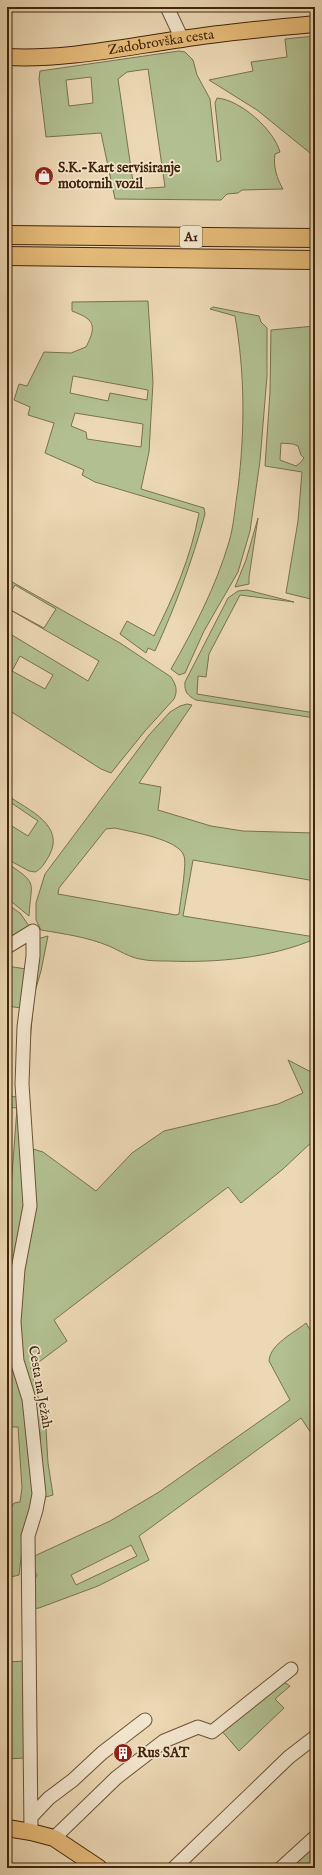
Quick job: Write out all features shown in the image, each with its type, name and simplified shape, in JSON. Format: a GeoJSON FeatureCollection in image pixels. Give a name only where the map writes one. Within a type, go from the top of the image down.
{"type":"FeatureCollection","features":[{"type":"Feature","properties":{"kind":"highway","name":"A1"},"geometry":{"type":"LineString","coordinates":[[7,235],[315,238]]}},
{"type":"Feature","properties":{"kind":"highway","name":"A1"},"geometry":{"type":"LineString","coordinates":[[7,256],[315,260]]}},
{"type":"Feature","properties":{"kind":"main road","name":"Zadobrovška cesta"},"geometry":{"type":"LineString","coordinates":[[7,57],[34,59],[66,56],[182,39],[315,24]]}},
{"type":"Feature","properties":{"kind":"main road"},"geometry":{"type":"LineString","coordinates":[[7,1828],[31,1824],[99,1868]]}},
{"type":"Feature","properties":{"kind":"street"},"geometry":{"type":"LineString","coordinates":[[167,7],[182,39]]}},
{"type":"Feature","properties":{"kind":"street","name":"Cesta na Ježah"},"geometry":{"type":"LineString","coordinates":[[7,947],[33,931],[33,956],[24,1027],[22,1084],[30,1206],[18,1269],[12,1360],[29,1399],[39,1494],[28,1536],[31,1824]]}},
{"type":"Feature","properties":{"kind":"street"},"geometry":{"type":"LineString","coordinates":[[54,1838],[116,1778],[164,1741],[198,1727],[212,1732],[291,1669]]}},
{"type":"Feature","properties":{"kind":"street"},"geometry":{"type":"LineString","coordinates":[[31,1824],[49,1798],[73,1780],[102,1753],[145,1720]]}},
{"type":"Feature","properties":{"kind":"street"},"geometry":{"type":"LineString","coordinates":[[174,1868],[289,1757],[315,1737]]}},
{"type":"Feature","properties":{"kind":"street"},"geometry":{"type":"LineString","coordinates":[[280,1868],[315,1837]]}},
{"type":"Feature","properties":{"kind":"green space"},"geometry":{"type":"Polygon","coordinates":[[[315,36],[315,157],[257,110],[209,80],[253,71],[251,62],[287,57],[285,39],[315,36]]]}},
{"type":"Feature","properties":{"kind":"green space"},"geometry":{"type":"Polygon","coordinates":[[[179,51],[185,52],[193,60],[197,75],[210,99],[217,162],[221,160],[215,103],[217,98],[236,104],[246,110],[264,126],[277,143],[280,152],[275,154],[275,168],[277,177],[283,189],[242,190],[238,193],[227,194],[221,200],[115,199],[101,133],[46,137],[39,79],[40,71],[179,51]],[[148,69],[127,72],[118,79],[134,189],[165,187],[148,69]],[[91,77],[66,80],[69,106],[93,103],[91,77]]]}},
{"type":"Feature","properties":{"kind":"green space"},"geometry":{"type":"Polygon","coordinates":[[[148,301],[153,382],[149,452],[141,489],[204,508],[205,514],[189,567],[155,651],[148,648],[146,653],[120,634],[127,621],[154,636],[187,561],[199,513],[95,482],[82,475],[84,470],[45,453],[54,423],[28,415],[30,407],[14,400],[19,384],[27,386],[44,352],[71,353],[86,347],[92,333],[91,323],[85,317],[72,311],[72,302],[148,301]],[[73,376],[70,393],[108,401],[110,393],[147,400],[148,390],[73,376]],[[75,413],[71,426],[86,432],[87,439],[141,447],[143,424],[75,413]]]}},
{"type":"Feature","properties":{"kind":"green space"},"geometry":{"type":"Polygon","coordinates":[[[213,307],[259,316],[261,322],[267,328],[267,376],[260,461],[250,531],[238,572],[204,631],[185,673],[179,675],[171,669],[204,607],[218,575],[231,536],[242,445],[243,402],[241,359],[235,316],[210,309],[213,307]]]}},
{"type":"Feature","properties":{"kind":"green space"},"geometry":{"type":"Polygon","coordinates":[[[315,326],[315,600],[286,593],[298,521],[302,472],[265,466],[270,392],[271,330],[315,326]],[[281,443],[280,460],[296,466],[304,458],[301,455],[298,446],[281,443]]]}},
{"type":"Feature","properties":{"kind":"green space"},"geometry":{"type":"Polygon","coordinates":[[[258,518],[249,584],[235,587],[246,560],[258,518]]]}},
{"type":"Feature","properties":{"kind":"green space"},"geometry":{"type":"Polygon","coordinates":[[[7,579],[120,643],[171,677],[173,680],[176,690],[174,699],[145,731],[111,773],[101,769],[7,709],[7,649],[12,638],[7,635],[7,632],[88,681],[99,661],[7,608],[44,628],[56,609],[15,585],[7,598],[7,579]],[[20,656],[12,671],[45,689],[53,675],[20,656]]]}},
{"type":"Feature","properties":{"kind":"green space"},"geometry":{"type":"Polygon","coordinates":[[[247,590],[294,602],[240,595],[209,654],[206,677],[198,676],[197,694],[315,713],[315,718],[196,700],[186,691],[185,682],[228,598],[238,591],[247,590]]]}},
{"type":"Feature","properties":{"kind":"green space"},"geometry":{"type":"Polygon","coordinates":[[[187,704],[192,705],[139,783],[161,787],[158,810],[211,826],[243,831],[315,833],[315,881],[193,860],[183,916],[315,937],[315,939],[280,951],[243,958],[205,961],[158,961],[136,958],[109,946],[84,938],[41,930],[36,920],[36,903],[45,874],[149,735],[170,712],[187,704]],[[115,828],[106,829],[59,888],[58,894],[176,915],[179,914],[185,867],[184,856],[180,850],[173,845],[154,837],[115,828]]]}},
{"type":"Feature","properties":{"kind":"green space"},"geometry":{"type":"Polygon","coordinates":[[[7,795],[42,820],[49,827],[53,836],[53,845],[49,856],[41,867],[35,872],[29,871],[7,859],[7,823],[28,836],[38,821],[7,800],[7,795]]]}},
{"type":"Feature","properties":{"kind":"green space"},"geometry":{"type":"Polygon","coordinates":[[[7,863],[29,880],[31,884],[29,916],[7,898],[7,863]]]}},
{"type":"Feature","properties":{"kind":"green space"},"geometry":{"type":"Polygon","coordinates":[[[7,904],[20,913],[29,926],[7,946],[7,904]]]}},
{"type":"Feature","properties":{"kind":"green space"},"geometry":{"type":"Polygon","coordinates":[[[48,936],[41,971],[34,995],[29,1054],[25,1035],[37,939],[48,936]]]}},
{"type":"Feature","properties":{"kind":"green space"},"geometry":{"type":"Polygon","coordinates":[[[7,966],[26,969],[21,1008],[7,1006],[7,966]]]}},
{"type":"Feature","properties":{"kind":"green space"},"geometry":{"type":"Polygon","coordinates":[[[288,1060],[315,1074],[315,1139],[283,1169],[241,1203],[228,1187],[54,1320],[67,1341],[31,1368],[46,1429],[48,1463],[53,1495],[46,1497],[43,1494],[40,1433],[23,1366],[17,1312],[34,1203],[33,1149],[43,1152],[96,1191],[132,1153],[164,1131],[278,1104],[303,1093],[288,1060]]]}},
{"type":"Feature","properties":{"kind":"green space"},"geometry":{"type":"Polygon","coordinates":[[[21,1091],[28,1161],[10,1354],[7,1355],[7,1242],[17,1108],[7,1107],[7,1095],[15,1097],[21,1091]]]}},
{"type":"Feature","properties":{"kind":"green space"},"geometry":{"type":"Polygon","coordinates":[[[306,1323],[315,1338],[315,1416],[313,1418],[315,1422],[315,1439],[301,1418],[139,1536],[149,1560],[98,1586],[39,1608],[30,1609],[33,1583],[37,1575],[28,1559],[110,1521],[159,1492],[290,1400],[269,1361],[270,1355],[283,1339],[306,1323]],[[131,1545],[71,1575],[76,1585],[137,1556],[131,1545]]]}},
{"type":"Feature","properties":{"kind":"green space"},"geometry":{"type":"Polygon","coordinates":[[[7,1363],[13,1366],[23,1389],[36,1486],[22,1549],[19,1575],[7,1578],[7,1515],[14,1503],[20,1502],[22,1488],[18,1427],[10,1427],[7,1406],[7,1363]]]}},
{"type":"Feature","properties":{"kind":"green space"},"geometry":{"type":"Polygon","coordinates":[[[26,1661],[24,1758],[7,1759],[7,1662],[26,1661]]]}},
{"type":"Feature","properties":{"kind":"green space"},"geometry":{"type":"Polygon","coordinates":[[[281,1680],[290,1686],[275,1699],[284,1708],[239,1751],[220,1729],[281,1680]]]}},
{"type":"Feature","properties":{"kind":"green space"},"geometry":{"type":"Polygon","coordinates":[[[315,1842],[315,1868],[286,1868],[315,1842]]]}},
{"type":"Feature","properties":{"kind":"place","name":"S.K.-Kart servisiranje motornih vozil"},"geometry":{"type":"Point","coordinates":[44,176]}},
{"type":"Feature","properties":{"kind":"place","name":"Rus SAT"},"geometry":{"type":"Point","coordinates":[123,1753]}}]}
